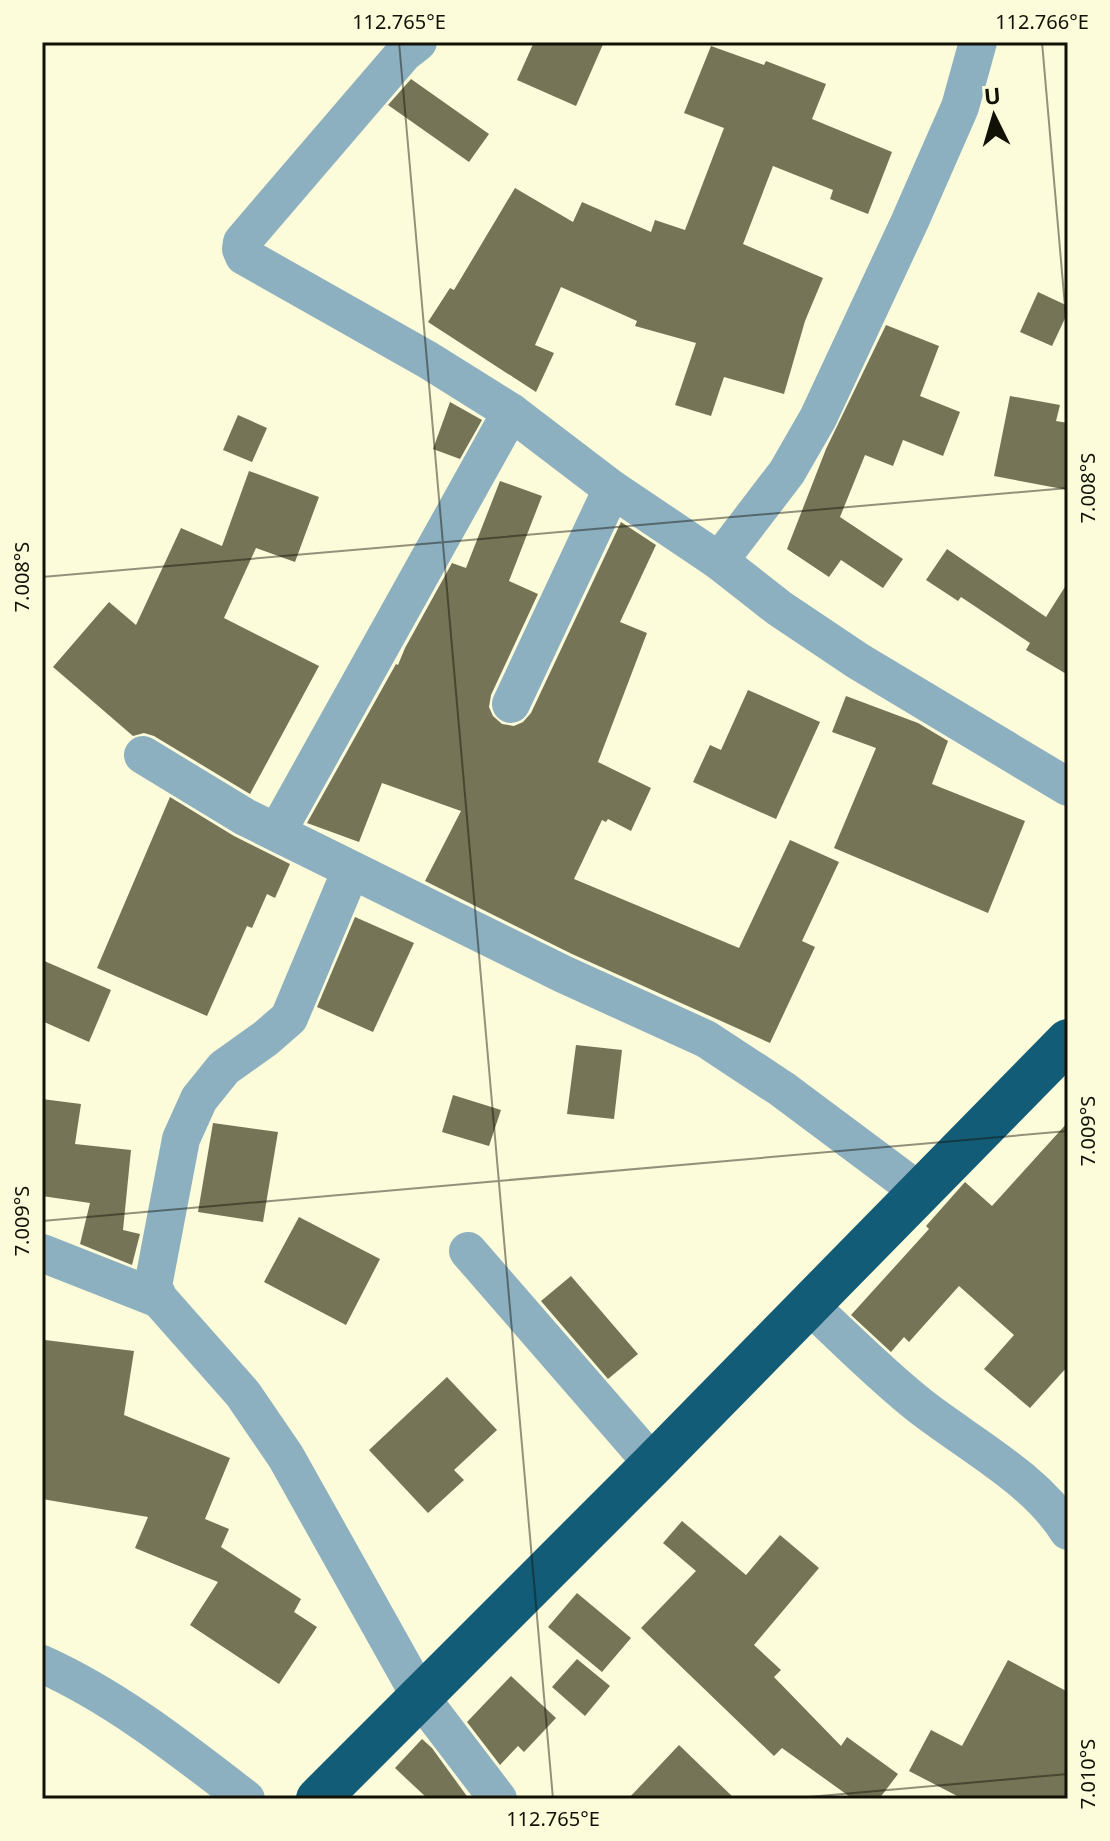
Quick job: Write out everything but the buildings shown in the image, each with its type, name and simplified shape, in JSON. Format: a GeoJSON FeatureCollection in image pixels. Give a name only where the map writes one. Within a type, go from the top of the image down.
{"type":"FeatureCollection","features":[{"type":"Feature","properties":{"kind":"highway"},"geometry":{"type":"LineString","coordinates":[[318,1799],[920,1192],[1064,1054]]}},
{"type":"Feature","properties":{"kind":"street"},"geometry":{"type":"LineString","coordinates":[[418,42],[404,53],[242,242],[244,256],[428,360],[511,412],[612,489],[719,561],[779,608],[858,661],[1068,787]]}},
{"type":"Feature","properties":{"kind":"street"},"geometry":{"type":"LineString","coordinates":[[719,561],[787,472],[818,418],[960,107],[978,42]]}},
{"type":"Feature","properties":{"kind":"street"},"geometry":{"type":"LineString","coordinates":[[277,832],[511,412]]}},
{"type":"Feature","properties":{"kind":"street"},"geometry":{"type":"LineString","coordinates":[[511,704],[612,489]]}},
{"type":"Feature","properties":{"kind":"street"},"geometry":{"type":"LineString","coordinates":[[143,755],[232,809],[351,870],[563,974],[706,1039],[782,1089],[920,1192]]}},
{"type":"Feature","properties":{"kind":"street"},"geometry":{"type":"LineString","coordinates":[[351,870],[289,1018],[224,1068],[199,1099],[181,1139],[153,1286],[159,1299],[243,1394],[286,1457],[421,1698],[498,1799]]}},
{"type":"Feature","properties":{"kind":"street"},"geometry":{"type":"LineString","coordinates":[[468,1251],[653,1464]]}},
{"type":"Feature","properties":{"kind":"street"},"geometry":{"type":"LineString","coordinates":[[42,1253],[159,1299]]}},
{"type":"Feature","properties":{"kind":"street"},"geometry":{"type":"LineString","coordinates":[[810,1306],[917,1404],[1034,1491],[1068,1531]]}},
{"type":"Feature","properties":{"kind":"street"},"geometry":{"type":"LineString","coordinates":[[42,1664],[83,1682],[148,1724],[246,1799]]}}]}
